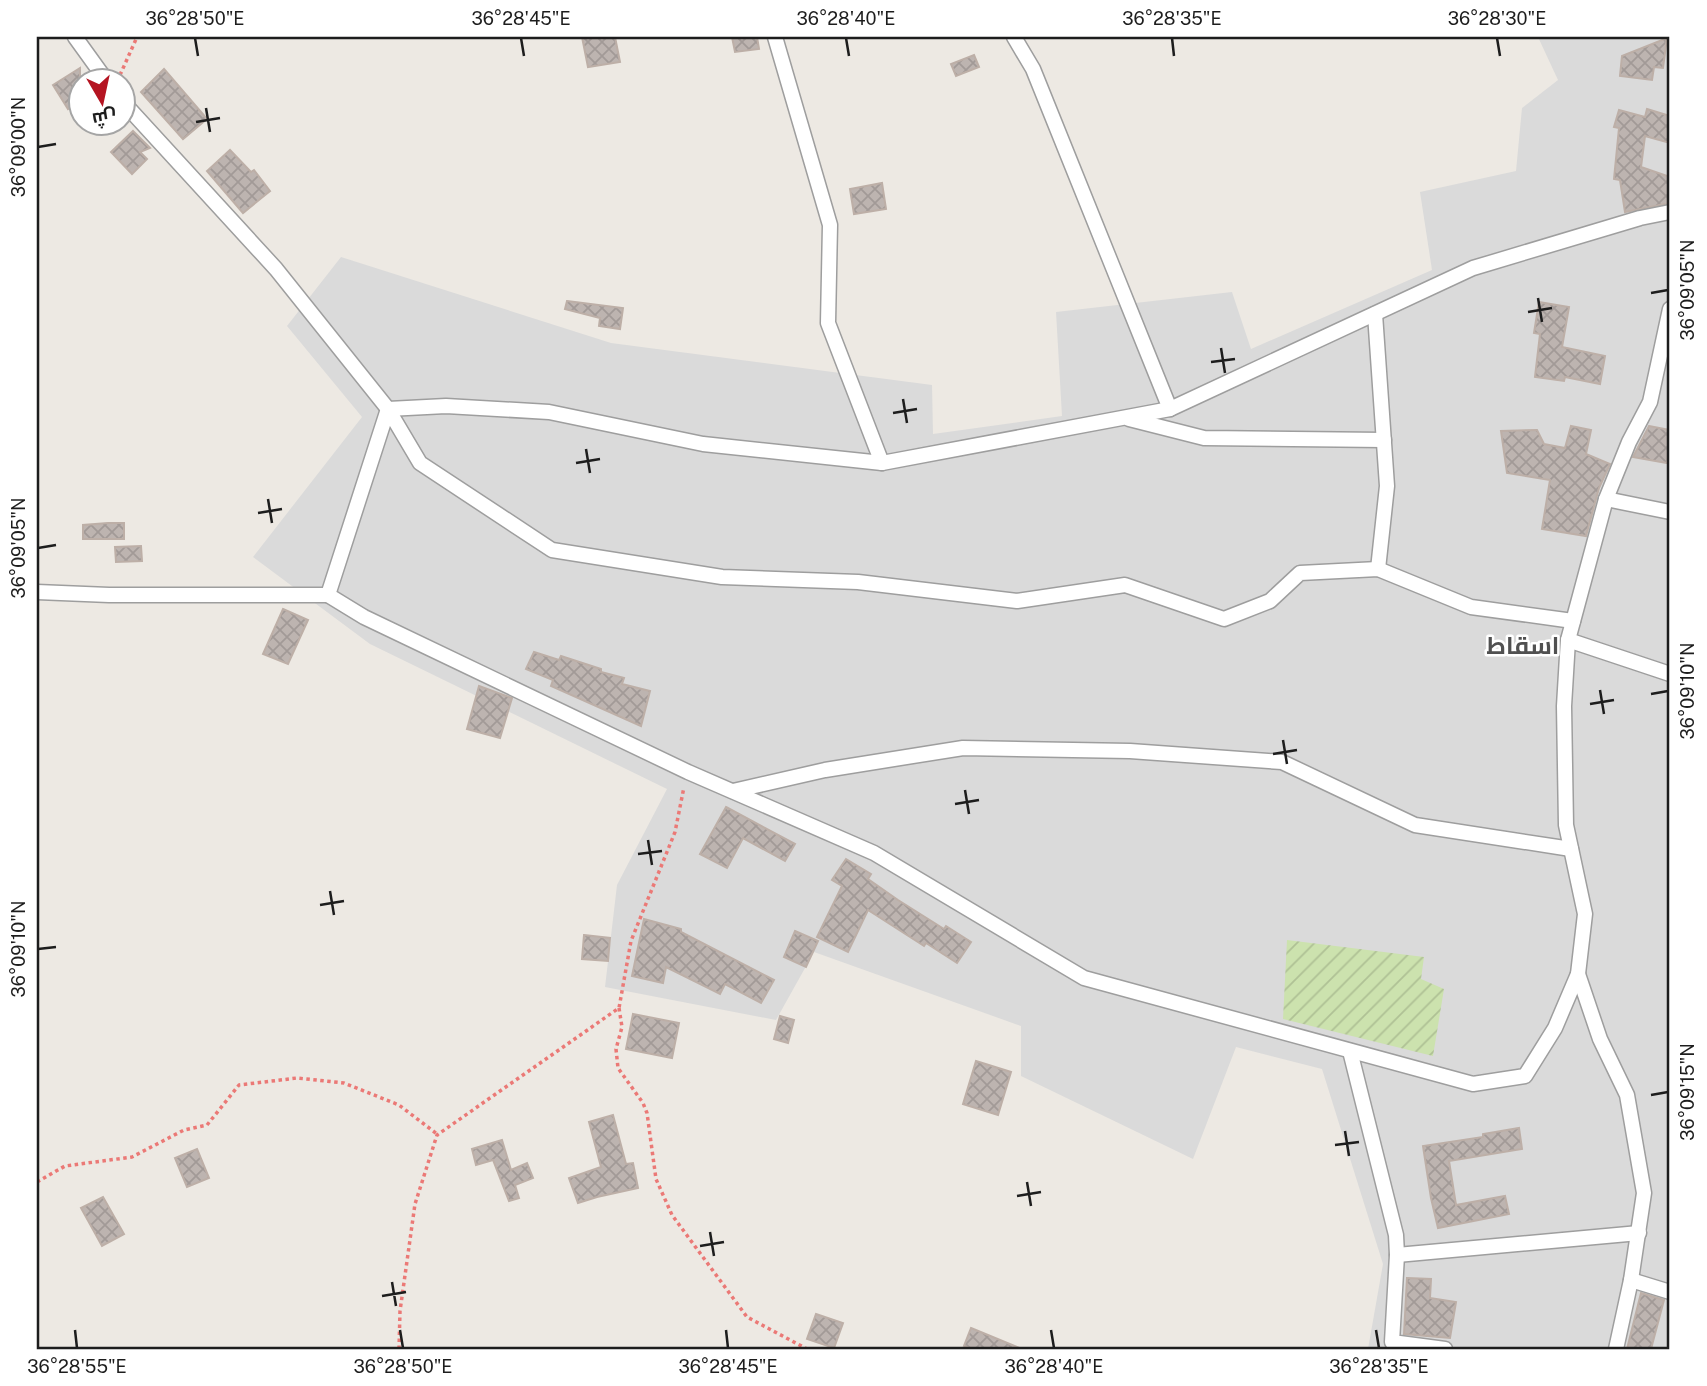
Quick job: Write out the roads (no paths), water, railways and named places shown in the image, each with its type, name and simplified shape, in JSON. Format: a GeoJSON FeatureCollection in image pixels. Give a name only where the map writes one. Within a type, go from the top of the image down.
{"type":"FeatureCollection","features":[{"type":"Feature","properties":{"kind":"street"},"geometry":{"type":"LineString","coordinates":[[75,37],[96,66]]}},
{"type":"Feature","properties":{"kind":"street"},"geometry":{"type":"LineString","coordinates":[[775,37],[830,225],[828,323],[882,463]]}},
{"type":"Feature","properties":{"kind":"street"},"geometry":{"type":"LineString","coordinates":[[1014,37],[1033,69],[1170,409]]}},
{"type":"Feature","properties":{"kind":"street"},"geometry":{"type":"LineString","coordinates":[[136,116],[275,269],[388,409],[420,463],[552,550],[722,577],[858,582],[1017,601],[1125,585],[1224,619],[1270,601],[1300,573],[1378,569],[1471,607],[1573,621]]}},
{"type":"Feature","properties":{"kind":"street"},"geometry":{"type":"LineString","coordinates":[[388,409],[446,406],[549,412],[703,444],[882,463],[1170,409],[1473,268],[1640,218],[1670,212]]}},
{"type":"Feature","properties":{"kind":"street"},"geometry":{"type":"LineString","coordinates":[[40,594],[328,595],[364,617],[688,772],[874,853],[1084,978],[1473,1084],[1525,1076],[1555,1028],[1578,974],[1585,914],[1566,825],[1564,706],[1568,640],[1606,499],[1629,442],[1650,402],[1670,309]]}},
{"type":"Feature","properties":{"kind":"street"},"geometry":{"type":"LineString","coordinates":[[1375,314],[1387,486],[1378,569]]}},
{"type":"Feature","properties":{"kind":"street"},"geometry":{"type":"LineString","coordinates":[[328,595],[388,409]]}},
{"type":"Feature","properties":{"kind":"street"},"geometry":{"type":"LineString","coordinates":[[1125,417],[1204,438],[1384,440]]}},
{"type":"Feature","properties":{"kind":"street"},"geometry":{"type":"LineString","coordinates":[[1606,499],[1670,512]]}},
{"type":"Feature","properties":{"kind":"street"},"geometry":{"type":"LineString","coordinates":[[1568,640],[1670,674]]}},
{"type":"Feature","properties":{"kind":"street"},"geometry":{"type":"LineString","coordinates":[[733,791],[825,770],[963,748],[1144,752],[1282,762],[1415,825],[1571,849]]}},
{"type":"Feature","properties":{"kind":"street"},"geometry":{"type":"LineString","coordinates":[[1578,974],[1600,1039],[1627,1095],[1644,1193],[1631,1280],[1616,1349]]}},
{"type":"Feature","properties":{"kind":"street"},"geometry":{"type":"LineString","coordinates":[[1350,1051],[1396,1235],[1392,1342],[1445,1349]]}},
{"type":"Feature","properties":{"kind":"street"},"geometry":{"type":"LineString","coordinates":[[1397,1255],[1639,1233]]}},
{"type":"Feature","properties":{"kind":"street"},"geometry":{"type":"LineString","coordinates":[[1631,1280],[1670,1292]]}},
{"type":"Feature","properties":{"kind":"district","name":"اسقاط"},"geometry":{"type":"Point","coordinates":[1523,645]}}]}
